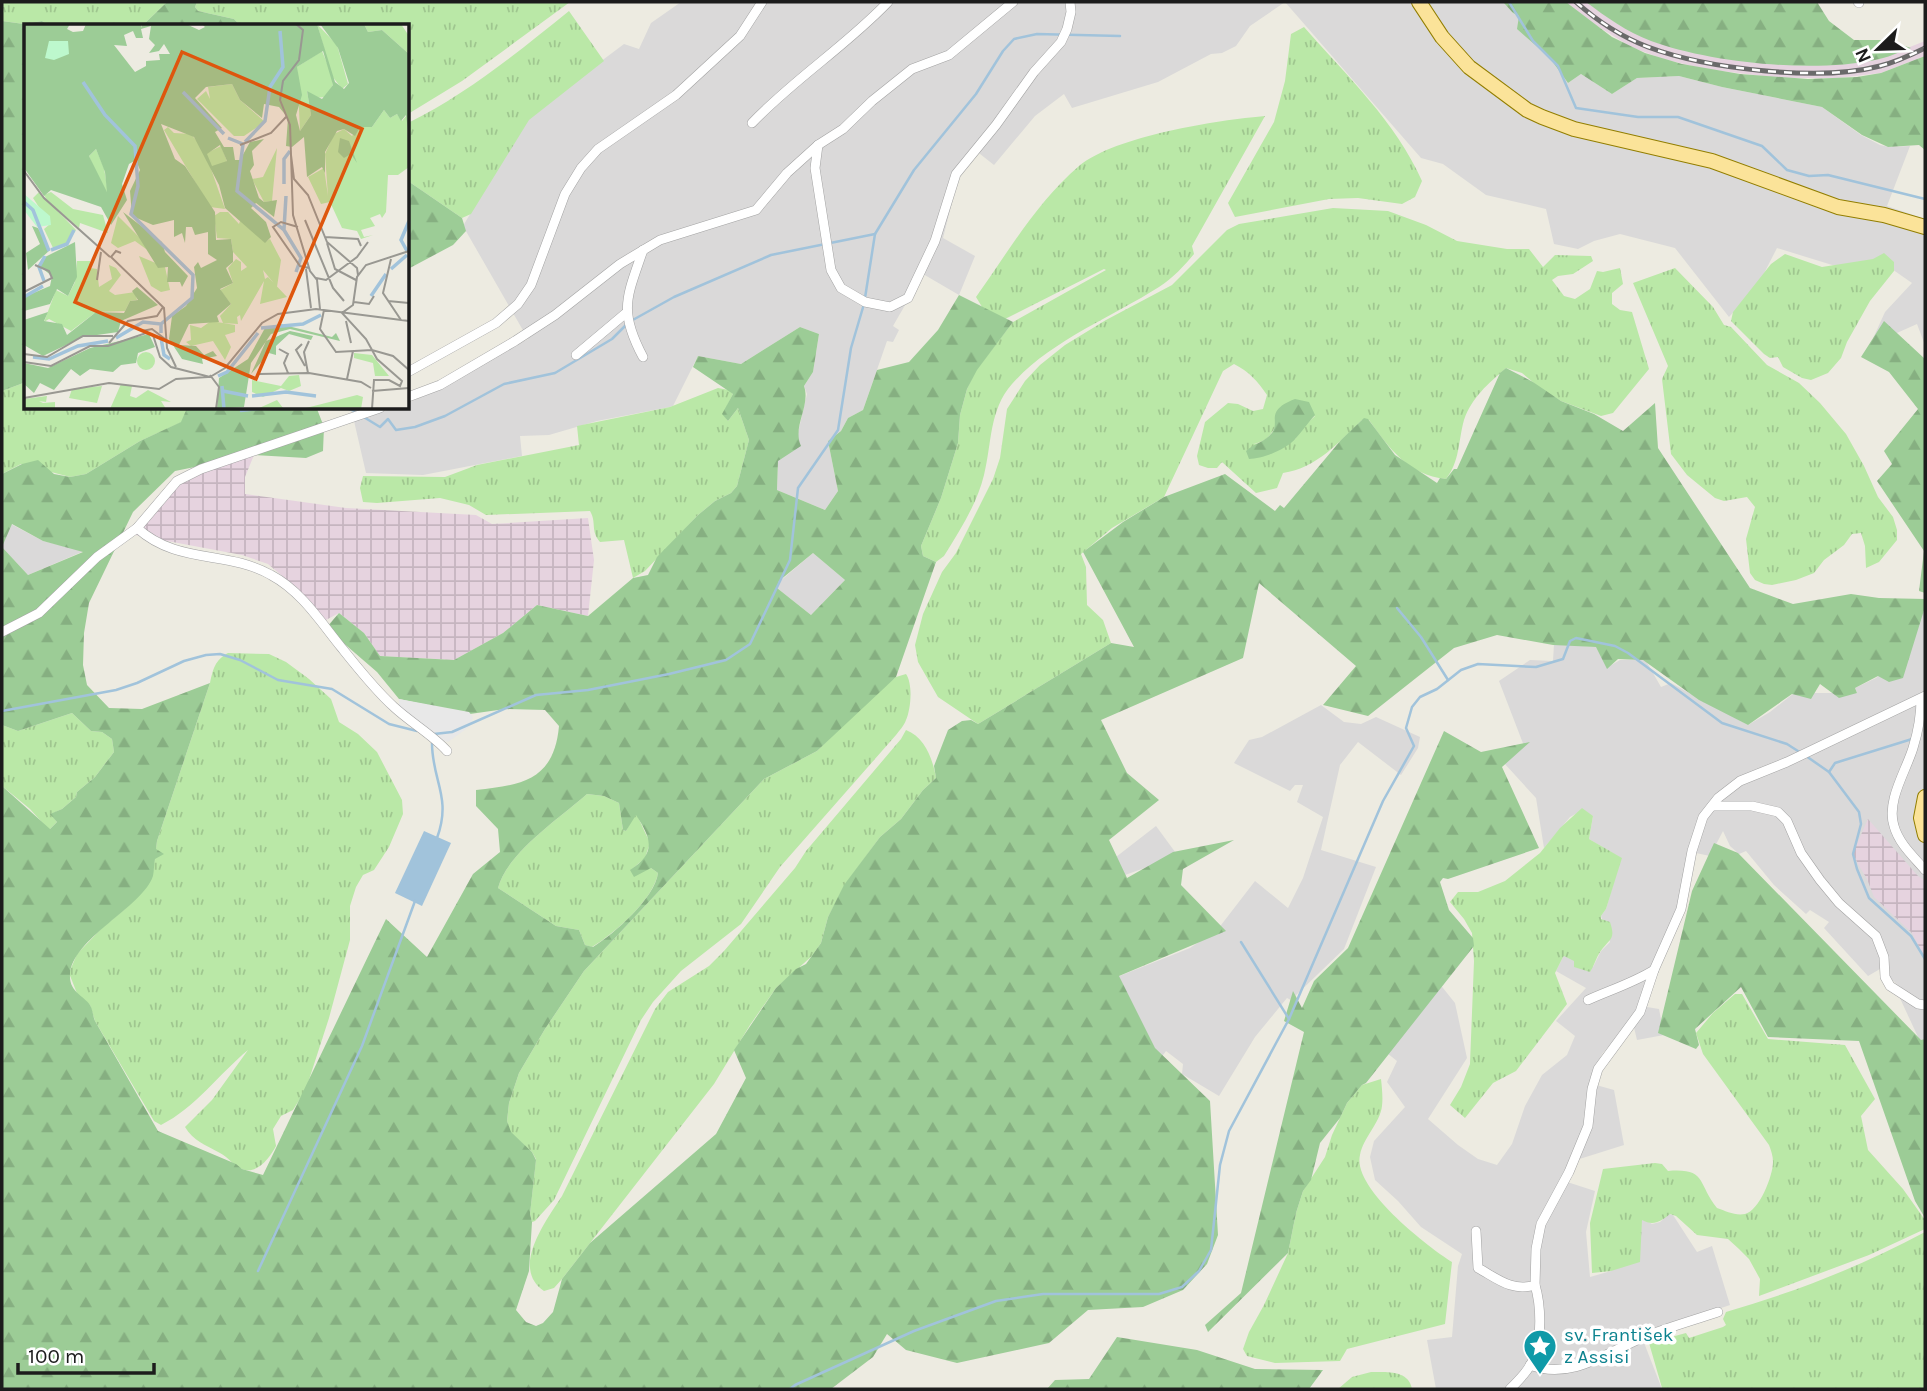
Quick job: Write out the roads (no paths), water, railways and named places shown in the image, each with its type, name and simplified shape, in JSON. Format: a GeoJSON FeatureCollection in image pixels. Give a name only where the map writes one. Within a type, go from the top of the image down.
{"type":"FeatureCollection","features":[{"type":"Feature","properties":{"kind":"main road"},"geometry":{"type":"LineString","coordinates":[[1419,2],[1443,37],[1469,67],[1527,110],[1542,117],[1574,129],[1712,161],[1838,208],[1884,215],[1925,227]]}},
{"type":"Feature","properties":{"kind":"main road"},"geometry":{"type":"LineString","coordinates":[[1925,797],[1922,818],[1925,835]]}},
{"type":"Feature","properties":{"kind":"street"},"geometry":{"type":"LineString","coordinates":[[410,371],[496,323],[518,304],[531,285],[565,194],[581,168],[598,149],[676,95],[740,36],[762,2]]}},
{"type":"Feature","properties":{"kind":"street"},"geometry":{"type":"LineString","coordinates":[[752,123],[773,101],[888,2]]}},
{"type":"Feature","properties":{"kind":"street"},"geometry":{"type":"LineString","coordinates":[[410,396],[440,386],[515,341],[555,315],[620,264],[660,240],[756,210],[787,173],[818,145],[844,129],[872,101],[912,69],[949,54],[1013,2]]}},
{"type":"Feature","properties":{"kind":"street"},"geometry":{"type":"LineString","coordinates":[[818,145],[816,168],[831,270],[841,288],[865,302],[890,307],[908,298],[935,241],[956,174],[1060,42],[1067,29],[1070,2]]}},
{"type":"Feature","properties":{"kind":"street"},"geometry":{"type":"LineString","coordinates":[[643,250],[630,288],[626,313],[634,340],[643,357]]}},
{"type":"Feature","properties":{"kind":"street"},"geometry":{"type":"LineString","coordinates":[[576,355],[626,313]]}},
{"type":"Feature","properties":{"kind":"street"},"geometry":{"type":"LineString","coordinates":[[351,418],[354,410]]}},
{"type":"Feature","properties":{"kind":"street"},"geometry":{"type":"LineString","coordinates":[[2,632],[39,613],[97,557],[137,528],[177,481],[201,469],[374,410]]}},
{"type":"Feature","properties":{"kind":"street"},"geometry":{"type":"LineString","coordinates":[[137,528],[170,549],[248,566],[268,573],[292,588],[393,706],[447,751]]}},
{"type":"Feature","properties":{"kind":"street"},"geometry":{"type":"LineString","coordinates":[[1510,1389],[1530,1365],[1537,1343],[1536,1249],[1541,1224],[1569,1172],[1588,1126],[1592,1089],[1598,1069],[1640,1012],[1654,970],[1681,909],[1692,851],[1703,817],[1740,781],[1787,762],[1923,698]]}},
{"type":"Feature","properties":{"kind":"street"},"geometry":{"type":"LineString","coordinates":[[1923,698],[1913,748],[1897,786],[1892,817],[1899,840],[1925,870]]}},
{"type":"Feature","properties":{"kind":"street"},"geometry":{"type":"LineString","coordinates":[[1712,806],[1752,806],[1778,812],[1787,821],[1801,853],[1820,880],[1839,903],[1876,936],[1884,957],[1885,977],[1890,986],[1917,1004],[1925,1005]]}},
{"type":"Feature","properties":{"kind":"street"},"geometry":{"type":"LineString","coordinates":[[1588,1000],[1633,982],[1654,970]]}},
{"type":"Feature","properties":{"kind":"street"},"geometry":{"type":"LineString","coordinates":[[1476,1231],[1478,1268],[1510,1285],[1522,1288],[1535,1284]]}},
{"type":"Feature","properties":{"kind":"street"},"geometry":{"type":"LineString","coordinates":[[1530,1365],[1540,1369],[1576,1368],[1646,1336],[1718,1311]]}},
{"type":"Feature","properties":{"kind":"water"},"geometry":{"type":"Polygon","coordinates":[[[424,831],[451,843],[422,906],[395,893],[424,831]]]}},
{"type":"Feature","properties":{"kind":"waterway"},"geometry":{"type":"LineString","coordinates":[[1509,2],[1533,41],[1558,66],[1576,108],[1638,117],[1678,117],[1762,146],[1787,170],[1809,176],[1828,175],[1925,199]]}},
{"type":"Feature","properties":{"kind":"waterway"},"geometry":{"type":"LineString","coordinates":[[865,298],[875,234],[914,170],[976,94],[1003,51],[1014,39],[1037,34],[1120,36]]}},
{"type":"Feature","properties":{"kind":"waterway"},"geometry":{"type":"LineString","coordinates":[[631,321],[674,297],[771,255],[875,234]]}},
{"type":"Feature","properties":{"kind":"waterway"},"geometry":{"type":"LineString","coordinates":[[434,734],[452,732],[536,695],[588,690],[669,674],[726,660],[750,644],[790,560],[798,488],[838,430],[851,348],[864,304]]}},
{"type":"Feature","properties":{"kind":"waterway"},"geometry":{"type":"LineString","coordinates":[[362,416],[380,427],[388,419],[396,430],[415,427],[445,416],[504,384],[555,373],[612,339],[626,325]]}},
{"type":"Feature","properties":{"kind":"waterway"},"geometry":{"type":"LineString","coordinates":[[241,411],[250,410]]}},
{"type":"Feature","properties":{"kind":"waterway"},"geometry":{"type":"LineString","coordinates":[[352,410],[357,412]]}},
{"type":"Feature","properties":{"kind":"waterway"},"geometry":{"type":"LineString","coordinates":[[1397,608],[1421,637],[1448,680]]}},
{"type":"Feature","properties":{"kind":"waterway"},"geometry":{"type":"LineString","coordinates":[[790,1389],[914,1331],[996,1301],[1043,1294],[1159,1294],[1182,1287],[1199,1271],[1211,1250],[1220,1165],[1229,1131],[1289,1019],[1383,801],[1414,746],[1406,728],[1412,707],[1420,697],[1437,689],[1461,670],[1478,664],[1536,667],[1563,659],[1570,641],[1576,638],[1615,646],[1722,723],[1787,744],[1801,753]]}},
{"type":"Feature","properties":{"kind":"waterway"},"geometry":{"type":"LineString","coordinates":[[2,711],[116,690],[184,661],[220,654],[240,660],[278,680],[332,689],[389,724],[417,731]]}},
{"type":"Feature","properties":{"kind":"waterway"},"geometry":{"type":"LineString","coordinates":[[1912,739],[1835,763],[1829,772],[1859,812],[1861,824],[1853,854],[1869,898],[1911,936],[1925,959]]}},
{"type":"Feature","properties":{"kind":"waterway"},"geometry":{"type":"LineString","coordinates":[[432,743],[443,811],[437,838]]}},
{"type":"Feature","properties":{"kind":"waterway"},"geometry":{"type":"LineString","coordinates":[[1806,756],[1829,772]]}},
{"type":"Feature","properties":{"kind":"waterway"},"geometry":{"type":"LineString","coordinates":[[258,1271],[362,1046],[415,901]]}},
{"type":"Feature","properties":{"kind":"waterway"},"geometry":{"type":"LineString","coordinates":[[1241,942],[1289,1019]]}},
{"type":"Feature","properties":{"kind":"railway"},"geometry":{"type":"LineString","coordinates":[[1576,2],[1610,28],[1648,47],[1701,62],[1732,67],[1796,73],[1855,71],[1880,66],[1925,48]]}},
{"type":"Feature","properties":{"kind":"place","name":"sv. František z Assisi"},"geometry":{"type":"Point","coordinates":[1540,1376]}}]}
